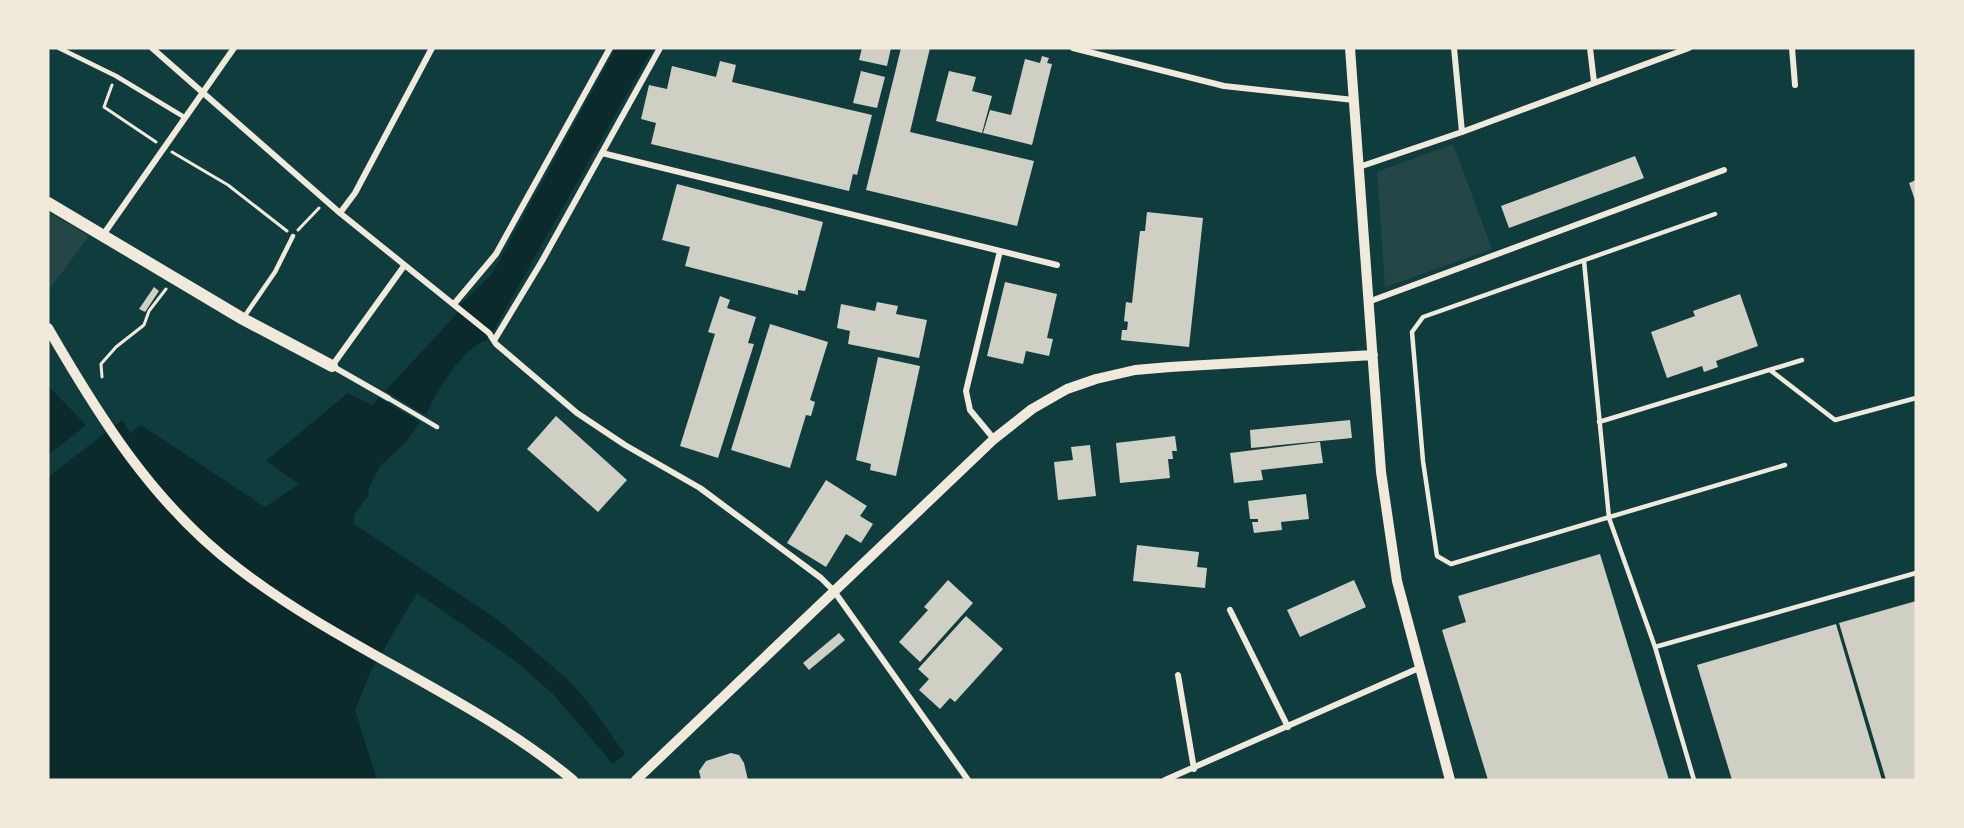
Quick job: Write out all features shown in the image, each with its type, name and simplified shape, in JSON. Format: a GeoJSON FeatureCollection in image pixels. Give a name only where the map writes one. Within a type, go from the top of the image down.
{"type":"FeatureCollection","features":[{"type":"Feature","properties":{"kind":"main road"},"geometry":{"type":"LineString","coordinates":[[48,203],[243,319],[332,366]]}},
{"type":"Feature","properties":{"kind":"street"},"geometry":{"type":"LineString","coordinates":[[152,48],[340,213],[404,267],[456,305],[489,333],[495,339],[496,344],[577,413],[625,445],[700,488],[768,537],[834,591],[968,780]]}},
{"type":"Feature","properties":{"kind":"street"},"geometry":{"type":"LineString","coordinates":[[103,235],[234,48]]}},
{"type":"Feature","properties":{"kind":"street"},"geometry":{"type":"LineString","coordinates":[[340,213],[355,194],[432,48]]}},
{"type":"Feature","properties":{"kind":"street"},"geometry":{"type":"LineString","coordinates":[[456,305],[496,254],[610,48]]}},
{"type":"Feature","properties":{"kind":"street"},"geometry":{"type":"LineString","coordinates":[[495,339],[542,261],[660,48]]}},
{"type":"Feature","properties":{"kind":"street"},"geometry":{"type":"LineString","coordinates":[[1073,48],[1224,86],[1354,100]]}},
{"type":"Feature","properties":{"kind":"street"},"geometry":{"type":"LineString","coordinates":[[1350,48],[1368,302],[1386,505],[1397,581],[1450,780]]}},
{"type":"Feature","properties":{"kind":"street"},"geometry":{"type":"LineString","coordinates":[[1454,48],[1462,132]]}},
{"type":"Feature","properties":{"kind":"street"},"geometry":{"type":"LineString","coordinates":[[1590,48],[1594,82]]}},
{"type":"Feature","properties":{"kind":"street"},"geometry":{"type":"LineString","coordinates":[[1359,167],[1462,132],[1689,48]]}},
{"type":"Feature","properties":{"kind":"street"},"geometry":{"type":"LineString","coordinates":[[1792,48],[1795,85]]}},
{"type":"Feature","properties":{"kind":"street"},"geometry":{"type":"LineString","coordinates":[[602,153],[1057,265]]}},
{"type":"Feature","properties":{"kind":"street"},"geometry":{"type":"LineString","coordinates":[[1368,302],[1724,170]]}},
{"type":"Feature","properties":{"kind":"street"},"geometry":{"type":"LineString","coordinates":[[994,439],[970,411],[966,391],[1000,251]]}},
{"type":"Feature","properties":{"kind":"street"},"geometry":{"type":"LineString","coordinates":[[388,398],[332,366],[404,267]]}},
{"type":"Feature","properties":{"kind":"street"},"geometry":{"type":"LineString","coordinates":[[48,328],[128,456],[190,527],[262,586],[544,757],[573,780]]}},
{"type":"Feature","properties":{"kind":"street"},"geometry":{"type":"LineString","coordinates":[[636,780],[994,439],[1032,409],[1067,389],[1106,376],[1170,367],[1373,355]]}},
{"type":"Feature","properties":{"kind":"street"},"geometry":{"type":"LineString","coordinates":[[1230,610],[1288,727]]}},
{"type":"Feature","properties":{"kind":"street"},"geometry":{"type":"LineString","coordinates":[[1165,780],[1419,668]]}},
{"type":"Feature","properties":{"kind":"street"},"geometry":{"type":"LineString","coordinates":[[1178,675],[1192,780]]}},
{"type":"Feature","properties":{"kind":"lane"},"geometry":{"type":"LineString","coordinates":[[59,48],[116,76],[184,117]]}},
{"type":"Feature","properties":{"kind":"lane"},"geometry":{"type":"LineString","coordinates":[[1715,214],[1423,317],[1412,332],[1423,461],[1437,556],[1451,564],[1785,465]]}},
{"type":"Feature","properties":{"kind":"lane"},"geometry":{"type":"LineString","coordinates":[[243,319],[275,272],[293,236]]}},
{"type":"Feature","properties":{"kind":"lane"},"geometry":{"type":"LineString","coordinates":[[1584,261],[1609,518],[1655,647],[1694,780]]}},
{"type":"Feature","properties":{"kind":"lane"},"geometry":{"type":"LineString","coordinates":[[1599,422],[1802,360]]}},
{"type":"Feature","properties":{"kind":"lane"},"geometry":{"type":"LineString","coordinates":[[1770,370],[1835,420],[1916,398]]}},
{"type":"Feature","properties":{"kind":"lane"},"geometry":{"type":"LineString","coordinates":[[388,398],[437,427]]}},
{"type":"Feature","properties":{"kind":"lane"},"geometry":{"type":"LineString","coordinates":[[1655,647],[1916,573]]}},
{"type":"Feature","properties":{"kind":"path"},"geometry":{"type":"LineString","coordinates":[[116,76],[104,107],[164,147],[228,185],[293,236],[326,201]]}},
{"type":"Feature","properties":{"kind":"path"},"geometry":{"type":"LineString","coordinates":[[102,376],[101,364],[116,347],[144,325],[149,311],[174,277]]}},
{"type":"Feature","properties":{"kind":"shaded area"},"geometry":{"type":"Polygon","coordinates":[[[616,48],[653,48],[493,331],[486,341],[468,351],[459,361],[426,415],[385,391],[455,316],[461,304],[492,274],[616,48]]]}},
{"type":"Feature","properties":{"kind":"shaded area"},"geometry":{"type":"Polygon","coordinates":[[[1453,144],[1492,249],[1385,287],[1377,172],[1453,144]]]}},
{"type":"Feature","properties":{"kind":"shaded area"},"geometry":{"type":"Polygon","coordinates":[[[48,212],[89,236],[48,291],[48,212]]]}},
{"type":"Feature","properties":{"kind":"shaded area"},"geometry":{"type":"Polygon","coordinates":[[[48,386],[86,425],[48,455],[48,386]]]}},
{"type":"Feature","properties":{"kind":"shaded area"},"geometry":{"type":"Polygon","coordinates":[[[348,393],[372,405],[379,398],[420,422],[407,441],[381,465],[369,487],[368,496],[354,515],[354,524],[498,620],[567,679],[587,701],[625,754],[613,764],[553,694],[518,663],[417,593],[371,671],[355,710],[377,780],[48,780],[48,477],[122,420],[130,433],[141,425],[265,507],[299,484],[266,461],[348,393]]]}},
{"type":"Feature","properties":{"kind":"building"},"geometry":{"type":"Polygon","coordinates":[[[862,48],[891,48],[887,66],[859,60],[862,48]]]}},
{"type":"Feature","properties":{"kind":"building"},"geometry":{"type":"Polygon","coordinates":[[[901,48],[930,48],[910,132],[1034,161],[1017,226],[866,190],[901,48]]]}},
{"type":"Feature","properties":{"kind":"building"},"geometry":{"type":"Polygon","coordinates":[[[1042,56],[1049,58],[1047,63],[1052,64],[1032,145],[983,133],[990,110],[1011,115],[1025,59],[1040,63],[1042,56]]]}},
{"type":"Feature","properties":{"kind":"building"},"geometry":{"type":"Polygon","coordinates":[[[720,61],[736,65],[732,82],[872,115],[857,175],[853,174],[849,191],[651,144],[656,123],[641,119],[649,85],[667,89],[672,66],[716,77],[720,61]]]}},
{"type":"Feature","properties":{"kind":"building"},"geometry":{"type":"Polygon","coordinates":[[[861,71],[885,77],[877,108],[853,103],[861,71]]]}},
{"type":"Feature","properties":{"kind":"building"},"geometry":{"type":"Polygon","coordinates":[[[949,71],[976,77],[972,91],[992,96],[982,133],[936,121],[949,71]]]}},
{"type":"Feature","properties":{"kind":"building"},"geometry":{"type":"Polygon","coordinates":[[[1635,156],[1644,178],[1509,228],[1501,206],[1635,156]]]}},
{"type":"Feature","properties":{"kind":"building"},"geometry":{"type":"Polygon","coordinates":[[[1916,180],[1916,203],[1909,183],[1916,180]]]}},
{"type":"Feature","properties":{"kind":"building"},"geometry":{"type":"Polygon","coordinates":[[[677,184],[823,222],[805,291],[798,290],[798,295],[685,266],[690,247],[662,240],[677,184]]]}},
{"type":"Feature","properties":{"kind":"building"},"geometry":{"type":"Polygon","coordinates":[[[1147,212],[1203,218],[1189,347],[1121,340],[1122,330],[1127,330],[1128,322],[1124,321],[1126,302],[1132,303],[1140,231],[1145,231],[1147,212]]]}},
{"type":"Feature","properties":{"kind":"building"},"geometry":{"type":"Polygon","coordinates":[[[1005,282],[1057,294],[1047,338],[1053,339],[1049,356],[1026,351],[1023,364],[987,356],[1005,282]]]}},
{"type":"Feature","properties":{"kind":"building"},"geometry":{"type":"Polygon","coordinates":[[[154,287],[159,291],[145,312],[139,309],[154,287]]]}},
{"type":"Feature","properties":{"kind":"building"},"geometry":{"type":"Polygon","coordinates":[[[1740,294],[1758,346],[1716,361],[1718,367],[1704,372],[1702,366],[1667,378],[1651,332],[1695,316],[1693,311],[1740,294]]]}},
{"type":"Feature","properties":{"kind":"building"},"geometry":{"type":"Polygon","coordinates":[[[720,296],[730,300],[727,308],[756,317],[748,343],[754,344],[718,458],[680,446],[715,334],[708,332],[720,296]]]}},
{"type":"Feature","properties":{"kind":"building"},"geometry":{"type":"Polygon","coordinates":[[[877,302],[898,306],[896,314],[927,320],[919,358],[848,344],[850,331],[837,328],[841,304],[875,311],[877,302]]]}},
{"type":"Feature","properties":{"kind":"building"},"geometry":{"type":"Polygon","coordinates":[[[770,324],[828,342],[810,400],[815,402],[811,416],[806,415],[790,468],[731,450],[770,324]]]}},
{"type":"Feature","properties":{"kind":"building"},"geometry":{"type":"Polygon","coordinates":[[[878,357],[920,366],[896,476],[870,470],[871,464],[856,460],[878,357]]]}},
{"type":"Feature","properties":{"kind":"building"},"geometry":{"type":"Polygon","coordinates":[[[556,416],[627,480],[598,512],[527,449],[556,416]]]}},
{"type":"Feature","properties":{"kind":"building"},"geometry":{"type":"Polygon","coordinates":[[[1350,420],[1352,438],[1251,448],[1250,430],[1350,420]]]}},
{"type":"Feature","properties":{"kind":"building"},"geometry":{"type":"Polygon","coordinates":[[[1175,436],[1177,451],[1172,451],[1173,459],[1168,459],[1170,478],[1120,483],[1116,443],[1175,436]]]}},
{"type":"Feature","properties":{"kind":"building"},"geometry":{"type":"Polygon","coordinates":[[[1320,442],[1323,463],[1261,470],[1263,480],[1234,483],[1230,453],[1320,442]]]}},
{"type":"Feature","properties":{"kind":"building"},"geometry":{"type":"Polygon","coordinates":[[[1090,445],[1096,496],[1058,500],[1054,462],[1073,460],[1071,447],[1090,445]]]}},
{"type":"Feature","properties":{"kind":"building"},"geometry":{"type":"Polygon","coordinates":[[[826,480],[867,506],[860,516],[873,524],[861,543],[846,534],[826,567],[787,543],[826,480]]]}},
{"type":"Feature","properties":{"kind":"building"},"geometry":{"type":"Polygon","coordinates":[[[1306,494],[1309,519],[1281,522],[1282,530],[1254,533],[1252,522],[1258,522],[1258,519],[1250,519],[1248,501],[1306,494]]]}},
{"type":"Feature","properties":{"kind":"building"},"geometry":{"type":"Polygon","coordinates":[[[1137,545],[1199,552],[1197,567],[1207,568],[1205,588],[1133,581],[1137,545]]]}},
{"type":"Feature","properties":{"kind":"building"},"geometry":{"type":"Polygon","coordinates":[[[1600,554],[1669,780],[1488,780],[1442,630],[1466,622],[1458,596],[1600,554]]]}},
{"type":"Feature","properties":{"kind":"building"},"geometry":{"type":"Polygon","coordinates":[[[948,580],[973,603],[920,662],[899,642],[928,610],[924,607],[948,580]]]}},
{"type":"Feature","properties":{"kind":"building"},"geometry":{"type":"Polygon","coordinates":[[[1354,580],[1366,607],[1300,637],[1287,610],[1354,580]]]}},
{"type":"Feature","properties":{"kind":"building"},"geometry":{"type":"Polygon","coordinates":[[[1916,601],[1916,780],[1886,780],[1839,623],[1916,601]]]}},
{"type":"Feature","properties":{"kind":"building"},"geometry":{"type":"Polygon","coordinates":[[[966,616],[1003,649],[955,702],[950,698],[940,709],[919,690],[929,679],[918,669],[966,616]]]}},
{"type":"Feature","properties":{"kind":"building"},"geometry":{"type":"Polygon","coordinates":[[[1836,624],[1882,780],[1732,780],[1697,665],[1836,624]]]}},
{"type":"Feature","properties":{"kind":"building"},"geometry":{"type":"Polygon","coordinates":[[[839,633],[845,640],[809,670],[803,663],[839,633]]]}},
{"type":"Feature","properties":{"kind":"building"},"geometry":{"type":"Polygon","coordinates":[[[731,753],[739,755],[744,763],[748,780],[701,780],[699,771],[706,761],[731,753]]]}}]}
